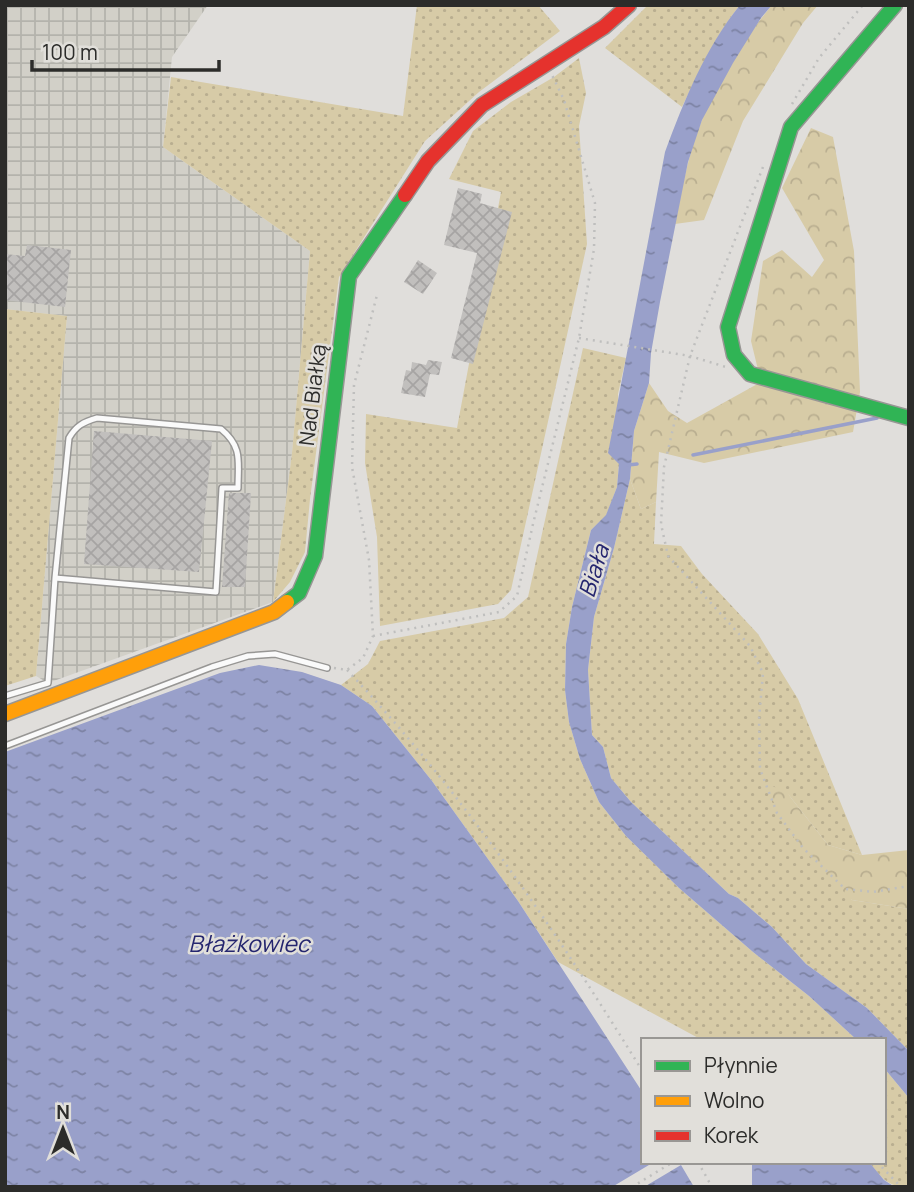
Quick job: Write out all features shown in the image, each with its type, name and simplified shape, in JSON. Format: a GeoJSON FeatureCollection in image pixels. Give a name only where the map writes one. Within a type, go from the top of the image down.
{"type":"FeatureCollection","features":[{"type":"Feature","properties":{"kind":"street","name":"Nad Białką"},"geometry":{"type":"LineString","coordinates":[[5,714],[274,612],[299,593],[315,556],[349,276],[428,161],[482,105],[604,27],[629,5]]}},
{"type":"Feature","properties":{"kind":"street"},"geometry":{"type":"LineString","coordinates":[[895,5],[791,127],[728,327],[734,355],[750,374],[907,419]]}},
{"type":"Feature","properties":{"kind":"lane"},"geometry":{"type":"LineString","coordinates":[[5,696],[48,683],[55,578],[69,438],[75,428],[84,421],[97,418],[220,429],[232,439],[238,452],[238,488],[222,488],[216,592],[55,578]]}},
{"type":"Feature","properties":{"kind":"lane"},"geometry":{"type":"LineString","coordinates":[[5,746],[212,667],[248,656],[275,654],[327,668]]}},
{"type":"Feature","properties":{"kind":"path"},"geometry":{"type":"LineString","coordinates":[[373,636],[499,612],[517,596],[579,338],[594,249],[595,203],[564,100],[550,71]]}},
{"type":"Feature","properties":{"kind":"path"},"geometry":{"type":"LineString","coordinates":[[347,670],[363,658],[373,636],[369,559],[352,467],[354,384],[377,295]]}},
{"type":"Feature","properties":{"kind":"path"},"geometry":{"type":"LineString","coordinates":[[579,338],[690,356],[726,367]]}},
{"type":"Feature","properties":{"kind":"path"},"geometry":{"type":"LineString","coordinates":[[690,356],[664,467],[661,524],[668,556],[750,646],[764,673],[759,719],[760,769],[776,813],[803,848],[845,889],[873,892],[909,886]]}},
{"type":"Feature","properties":{"kind":"path"},"geometry":{"type":"LineString","coordinates":[[327,668],[347,670],[387,712],[487,839],[588,982],[641,1069]]}},
{"type":"Feature","properties":{"kind":"path"},"geometry":{"type":"LineString","coordinates":[[632,1187],[671,1164]]}},
{"type":"Feature","properties":{"kind":"path"},"geometry":{"type":"LineString","coordinates":[[699,1164],[712,1187]]}},
{"type":"Feature","properties":{"kind":"path"},"geometry":{"type":"LineString","coordinates":[[879,1164],[901,1187]]}},
{"type":"Feature","properties":{"kind":"shaded area"},"geometry":{"type":"Polygon","coordinates":[[[5,5],[208,5],[172,57],[163,147],[310,251],[292,453],[273,602],[48,683],[36,676],[67,316],[5,309],[5,5]]]}},
{"type":"Feature","properties":{"kind":"green space"},"geometry":{"type":"Polygon","coordinates":[[[417,5],[538,5],[560,31],[479,92],[425,141],[339,277],[305,552],[290,582],[273,602],[292,453],[310,251],[163,147],[171,77],[403,116],[417,5]]]}},
{"type":"Feature","properties":{"kind":"green space"},"geometry":{"type":"Polygon","coordinates":[[[648,5],[740,5],[715,42],[682,107],[605,48],[648,5]]]}},
{"type":"Feature","properties":{"kind":"green space"},"geometry":{"type":"Polygon","coordinates":[[[772,5],[818,5],[803,23],[743,121],[704,220],[675,224],[689,158],[702,120],[733,60],[772,5]]]}},
{"type":"Feature","properties":{"kind":"green space"},"geometry":{"type":"Polygon","coordinates":[[[579,58],[586,93],[579,126],[587,244],[511,590],[498,604],[380,626],[377,537],[365,463],[366,414],[457,428],[501,192],[449,179],[473,131],[511,102],[554,77],[579,58]]]}},
{"type":"Feature","properties":{"kind":"green space"},"geometry":{"type":"Polygon","coordinates":[[[811,128],[833,137],[854,251],[860,392],[853,432],[704,463],[659,452],[656,502],[641,509],[630,479],[634,431],[649,383],[668,411],[687,423],[761,382],[751,341],[763,261],[782,250],[812,277],[824,260],[782,188],[811,128]]]}},
{"type":"Feature","properties":{"kind":"green space"},"geometry":{"type":"Polygon","coordinates":[[[5,309],[67,316],[36,676],[5,686],[5,309]]]}},
{"type":"Feature","properties":{"kind":"green space"},"geometry":{"type":"Polygon","coordinates":[[[583,348],[626,358],[618,394],[617,487],[606,516],[591,530],[566,644],[565,690],[569,722],[580,759],[599,802],[626,836],[679,888],[809,996],[855,1038],[698,1038],[558,962],[432,781],[372,706],[341,685],[368,664],[380,641],[504,618],[528,597],[583,348]]]}},
{"type":"Feature","properties":{"kind":"green space"},"geometry":{"type":"Polygon","coordinates":[[[630,479],[641,509],[656,502],[654,544],[681,546],[702,574],[758,634],[798,699],[862,855],[828,845],[788,794],[852,900],[909,909],[909,1051],[867,1008],[806,964],[772,927],[738,898],[729,894],[631,802],[611,778],[603,747],[592,735],[588,670],[594,617],[630,479]]]}},
{"type":"Feature","properties":{"kind":"green space"},"geometry":{"type":"Polygon","coordinates":[[[761,780],[788,794],[828,845],[862,855],[909,850],[909,909],[852,900],[800,848],[761,780]]]}},
{"type":"Feature","properties":{"kind":"green space"},"geometry":{"type":"Polygon","coordinates":[[[886,1070],[909,1098],[909,1187],[890,1183],[871,1164],[886,1164],[886,1070]]]}},
{"type":"Feature","properties":{"kind":"water","name":"Biała"},"geometry":{"type":"Polygon","coordinates":[[[740,5],[772,5],[733,63],[702,120],[688,162],[651,353],[649,383],[634,431],[630,479],[594,617],[588,670],[592,735],[603,747],[611,778],[631,802],[729,894],[738,898],[772,927],[806,964],[867,1008],[909,1051],[909,1098],[886,1070],[886,1038],[855,1038],[809,996],[679,888],[626,836],[599,802],[580,759],[569,722],[565,690],[566,644],[572,607],[591,530],[606,515],[617,487],[619,464],[608,453],[665,152],[688,94],[716,39],[740,5]]]}},
{"type":"Feature","properties":{"kind":"water","name":"Błażkowiec"},"geometry":{"type":"Polygon","coordinates":[[[259,665],[302,672],[341,685],[372,706],[432,781],[518,901],[641,1090],[641,1164],[651,1164],[612,1187],[5,1187],[5,752],[220,673],[259,665]]]}},
{"type":"Feature","properties":{"kind":"water"},"geometry":{"type":"Polygon","coordinates":[[[752,1164],[871,1164],[884,1180],[895,1187],[752,1187],[752,1164]]]}},
{"type":"Feature","properties":{"kind":"water"},"geometry":{"type":"Polygon","coordinates":[[[681,1165],[694,1187],[644,1187],[681,1165]]]}},
{"type":"Feature","properties":{"kind":"building"},"geometry":{"type":"Polygon","coordinates":[[[458,188],[482,194],[480,203],[512,212],[473,364],[451,358],[477,253],[444,245],[458,188]]]}},
{"type":"Feature","properties":{"kind":"building"},"geometry":{"type":"Polygon","coordinates":[[[27,245],[71,250],[65,307],[5,300],[5,254],[25,256],[27,245]]]}},
{"type":"Feature","properties":{"kind":"building"},"geometry":{"type":"Polygon","coordinates":[[[418,260],[437,273],[423,294],[404,282],[418,260]]]}},
{"type":"Feature","properties":{"kind":"building"},"geometry":{"type":"Polygon","coordinates":[[[428,360],[442,362],[439,375],[430,374],[425,397],[401,393],[406,370],[411,371],[412,362],[426,365],[428,360]]]}},
{"type":"Feature","properties":{"kind":"building"},"geometry":{"type":"Polygon","coordinates":[[[94,431],[212,441],[199,572],[84,564],[94,431]]]}},
{"type":"Feature","properties":{"kind":"building"},"geometry":{"type":"Polygon","coordinates":[[[229,493],[251,493],[245,587],[222,587],[229,493]]]}},
{"type":"Feature","properties":{"kind":"waterway"},"geometry":{"type":"LineString","coordinates":[[693,455],[877,418]]}},
{"type":"Feature","properties":{"kind":"waterway"},"geometry":{"type":"LineString","coordinates":[[628,465],[637,464]]}},
{"type":"Feature","properties":{"kind":"traffic: fast"},"geometry":{"type":"LineString","coordinates":[[895,5],[791,127],[728,327],[734,355],[750,374],[909,418]]}},
{"type":"Feature","properties":{"kind":"traffic: fast"},"geometry":{"type":"LineString","coordinates":[[287,602],[299,593],[315,556],[349,276],[405,195]]}},
{"type":"Feature","properties":{"kind":"traffic: slow"},"geometry":{"type":"LineString","coordinates":[[5,714],[274,612],[287,602]]}},
{"type":"Feature","properties":{"kind":"traffic: jam"},"geometry":{"type":"LineString","coordinates":[[405,195],[428,161],[482,105],[604,27],[629,5]]}}]}
